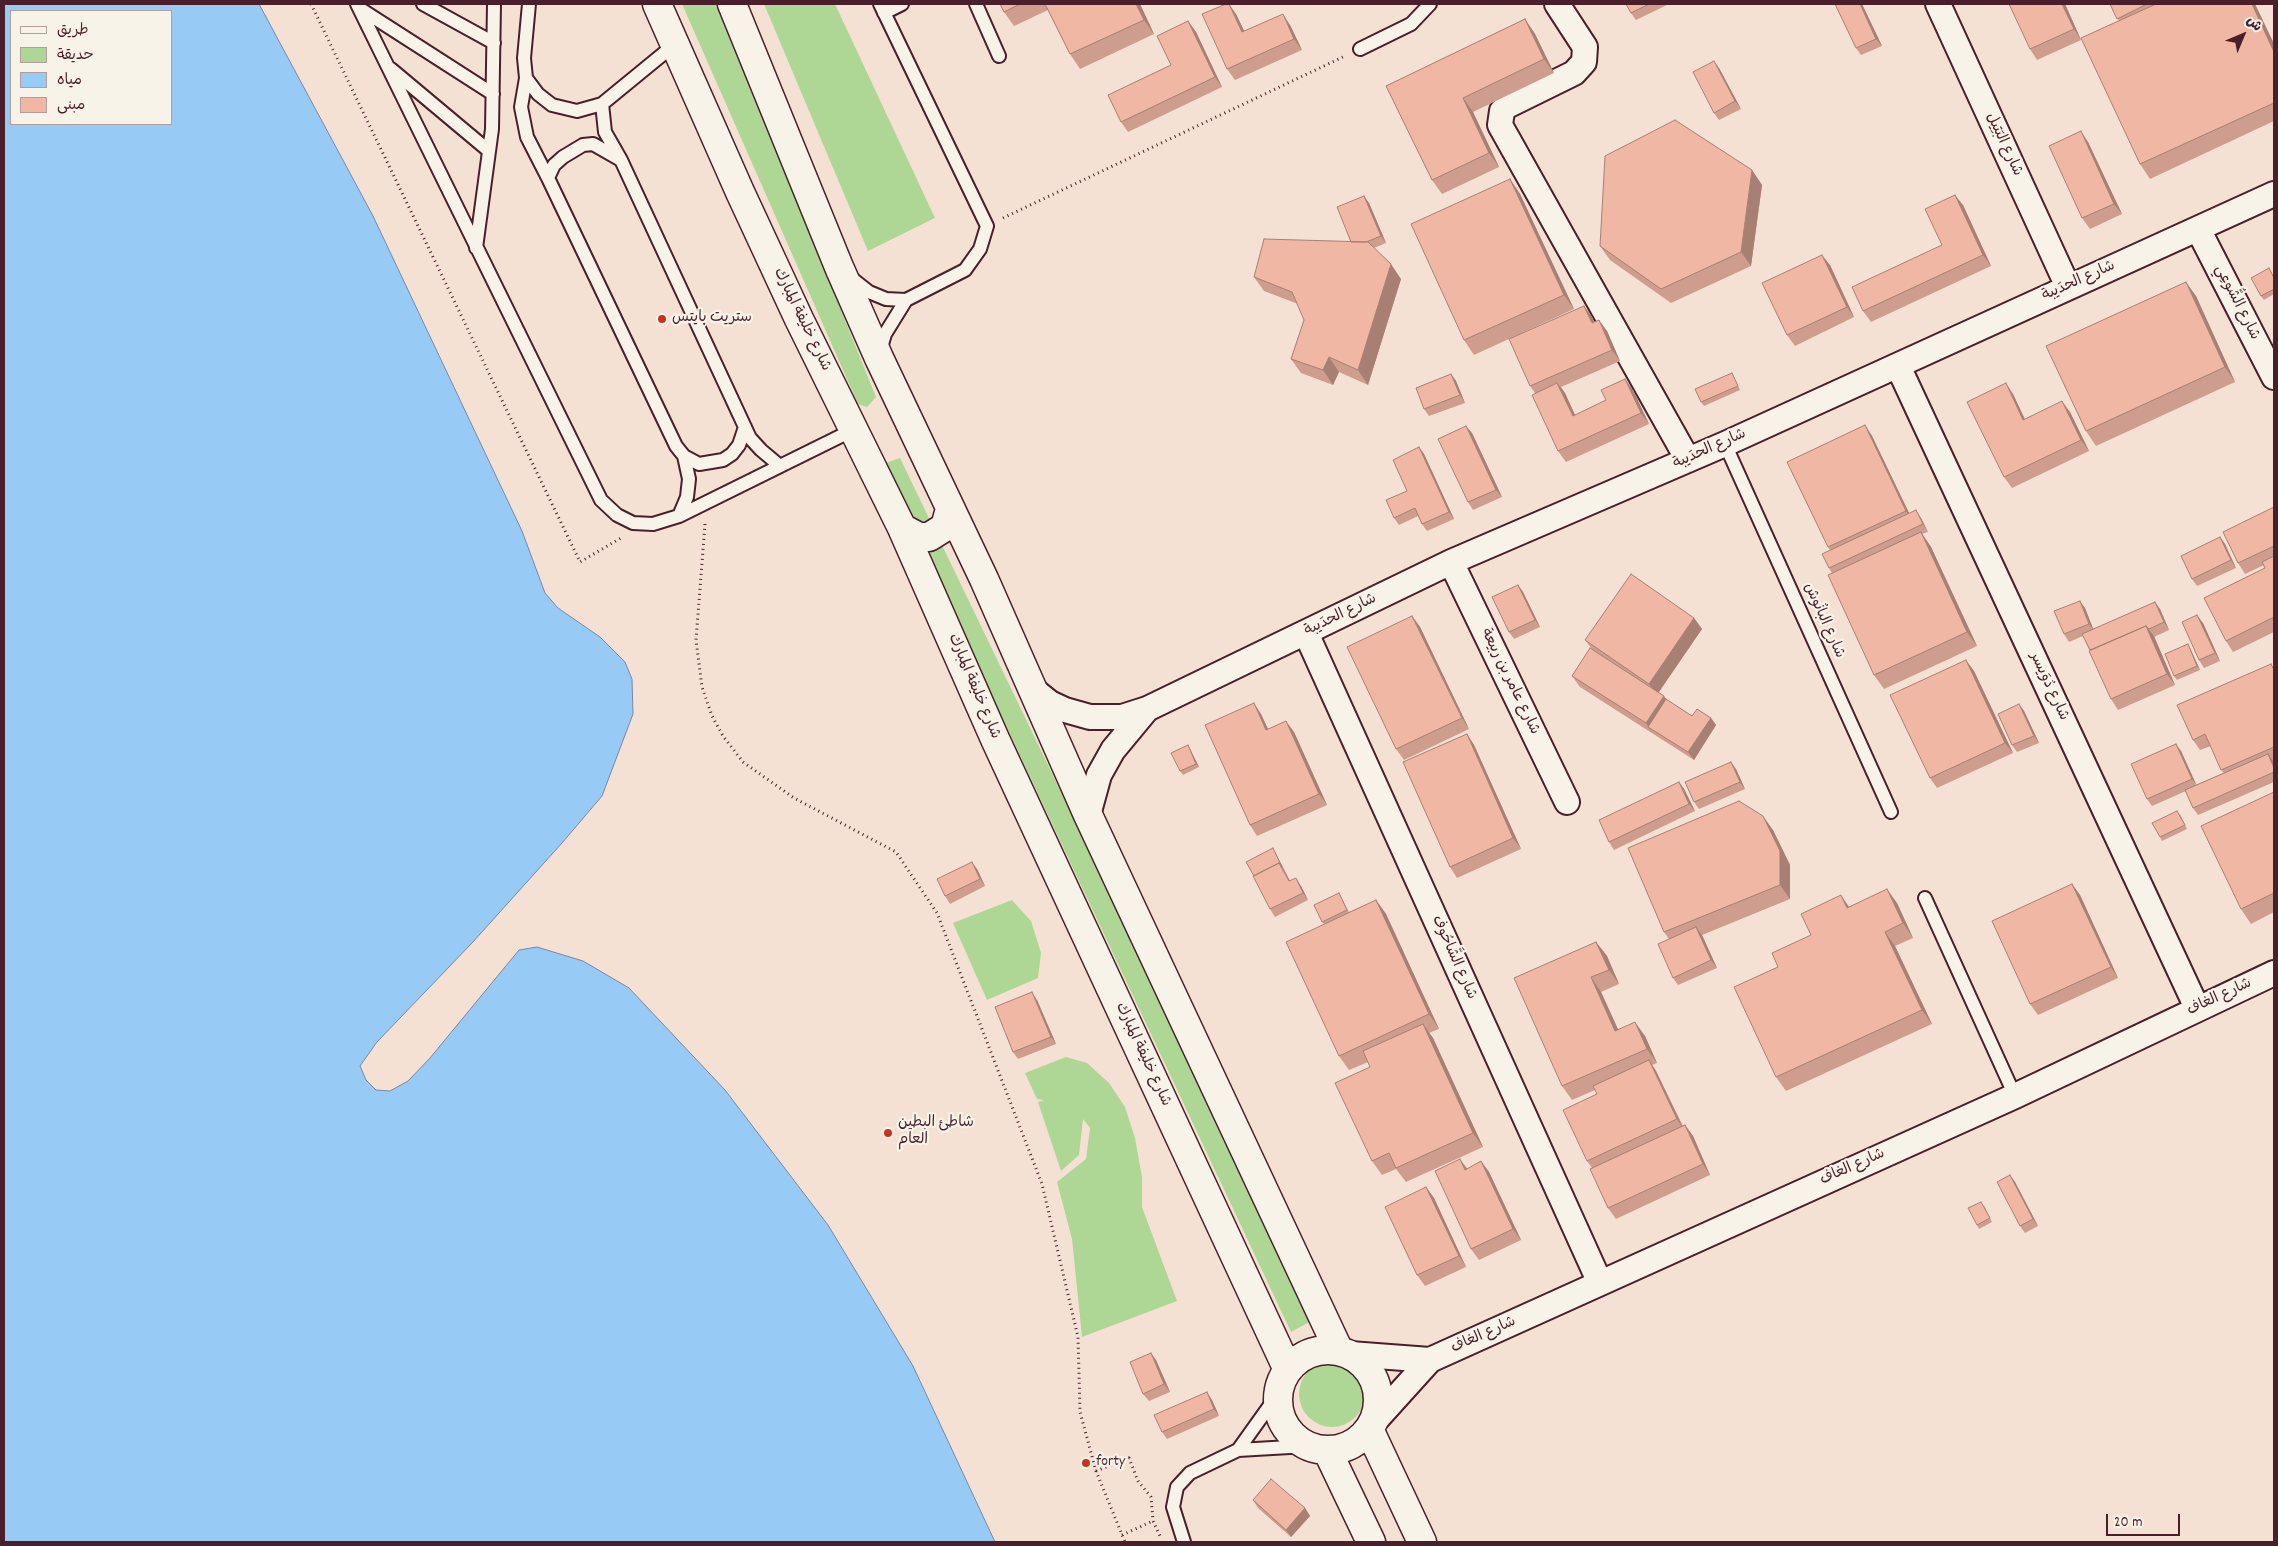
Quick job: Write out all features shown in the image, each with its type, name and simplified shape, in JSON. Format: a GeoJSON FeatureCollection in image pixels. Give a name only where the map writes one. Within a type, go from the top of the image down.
{"type":"FeatureCollection","features":[{"type":"Feature","properties":{"kind":"street","name":"شارع خليفة المبارك"},"geometry":{"type":"LineString","coordinates":[[657,4],[790,301],[902,528],[1283,1382]]}},
{"type":"Feature","properties":{"kind":"street"},"geometry":{"type":"LineString","coordinates":[[732,4],[839,267],[879,358],[1035,691],[1088,815],[1344,1353]]}},
{"type":"Feature","properties":{"kind":"street","name":"شارع البَتِيل"},"geometry":{"type":"LineString","coordinates":[[1938,4],[2068,287]]}},
{"type":"Feature","properties":{"kind":"street"},"geometry":{"type":"LineString","coordinates":[[1560,10],[1585,47],[1584,62],[1574,73],[1507,106],[1502,111],[1500,125],[1688,460]]}},
{"type":"Feature","properties":{"kind":"street","name":"شارع الحدَيبة"},"geometry":{"type":"LineString","coordinates":[[1035,691],[1057,707],[1090,718],[1122,717],[1147,709],[1451,562],[1726,444],[2274,194]]}},
{"type":"Feature","properties":{"kind":"street","name":"شارع الشُّوعِي"},"geometry":{"type":"LineString","coordinates":[[2198,229],[2274,377]]}},
{"type":"Feature","properties":{"kind":"street","name":"شارع دُوَيسر"},"geometry":{"type":"LineString","coordinates":[[1898,366],[2197,1008]]}},
{"type":"Feature","properties":{"kind":"street"},"geometry":{"type":"LineString","coordinates":[[902,528],[919,537],[929,537],[938,533],[949,518],[950,509]]}},
{"type":"Feature","properties":{"kind":"street","name":"شارع عامر بن ربيعة"},"geometry":{"type":"LineString","coordinates":[[1451,562],[1567,802]]}},
{"type":"Feature","properties":{"kind":"street","name":"شارع الشَّاحُوف"},"geometry":{"type":"LineString","coordinates":[[1306,633],[1600,1283]]}},
{"type":"Feature","properties":{"kind":"street","name":"شارع الحدَيبة"},"geometry":{"type":"LineString","coordinates":[[1088,815],[1099,775],[1113,750],[1147,709]]}},
{"type":"Feature","properties":{"kind":"street","name":"شارع الغاف"},"geometry":{"type":"LineString","coordinates":[[1372,1425],[1430,1360],[2015,1096],[2274,973]]}},
{"type":"Feature","properties":{"kind":"street"},"geometry":{"type":"LineString","coordinates":[[1318,1350],[1344,1353],[1363,1364],[1375,1384],[1378,1407],[1372,1425],[1352,1444],[1338,1450],[1317,1448],[1293,1437],[1284,1424],[1278,1410],[1283,1382],[1303,1356],[1318,1350]]}},
{"type":"Feature","properties":{"kind":"street","name":"شارع الغاف"},"geometry":{"type":"LineString","coordinates":[[1344,1353],[1430,1360]]}},
{"type":"Feature","properties":{"kind":"street"},"geometry":{"type":"LineString","coordinates":[[1372,1425],[1422,1542]]}},
{"type":"Feature","properties":{"kind":"street"},"geometry":{"type":"LineString","coordinates":[[1317,1448],[1371,1542]]}},
{"type":"Feature","properties":{"kind":"lane"},"geometry":{"type":"LineString","coordinates":[[423,4],[494,43]]}},
{"type":"Feature","properties":{"kind":"lane"},"geometry":{"type":"LineString","coordinates":[[476,248],[489,151],[493,94],[494,4]]}},
{"type":"Feature","properties":{"kind":"lane"},"geometry":{"type":"LineString","coordinates":[[529,4],[524,58],[526,78],[522,107],[527,137],[676,446],[684,456],[699,464],[723,460],[732,454],[738,445],[745,427]]}},
{"type":"Feature","properties":{"kind":"lane"},"geometry":{"type":"LineString","coordinates":[[839,267],[869,292],[886,299],[906,300],[965,270],[980,249],[986,226],[882,8],[902,4]]}},
{"type":"Feature","properties":{"kind":"lane"},"geometry":{"type":"LineString","coordinates":[[976,4],[999,56]]}},
{"type":"Feature","properties":{"kind":"lane"},"geometry":{"type":"LineString","coordinates":[[1360,49],[1411,24],[1430,4]]}},
{"type":"Feature","properties":{"kind":"lane"},"geometry":{"type":"LineString","coordinates":[[358,6],[493,94]]}},
{"type":"Feature","properties":{"kind":"lane"},"geometry":{"type":"LineString","coordinates":[[358,6],[601,500],[617,515],[634,523],[653,524],[679,516],[855,430]]}},
{"type":"Feature","properties":{"kind":"lane"},"geometry":{"type":"LineString","coordinates":[[526,78],[538,94],[552,105],[577,111],[602,104],[674,45]]}},
{"type":"Feature","properties":{"kind":"lane"},"geometry":{"type":"LineString","coordinates":[[387,66],[489,151]]}},
{"type":"Feature","properties":{"kind":"lane"},"geometry":{"type":"LineString","coordinates":[[602,104],[605,132],[621,160],[750,438],[760,450],[780,466]]}},
{"type":"Feature","properties":{"kind":"lane"},"geometry":{"type":"LineString","coordinates":[[548,178],[554,165],[563,156],[583,145],[593,144],[621,160]]}},
{"type":"Feature","properties":{"kind":"lane"},"geometry":{"type":"LineString","coordinates":[[879,358],[884,334],[906,300]]}},
{"type":"Feature","properties":{"kind":"lane","name":"شارع البانُوش"},"geometry":{"type":"LineString","coordinates":[[1726,444],[1892,812]]}},
{"type":"Feature","properties":{"kind":"lane"},"geometry":{"type":"LineString","coordinates":[[679,516],[686,497],[689,479],[684,456]]}},
{"type":"Feature","properties":{"kind":"lane"},"geometry":{"type":"LineString","coordinates":[[1925,898],[2015,1096]]}},
{"type":"Feature","properties":{"kind":"lane"},"geometry":{"type":"LineString","coordinates":[[1238,1450],[1283,1382]]}},
{"type":"Feature","properties":{"kind":"lane"},"geometry":{"type":"LineString","coordinates":[[1184,1542],[1173,1507],[1177,1487],[1190,1473],[1238,1450],[1317,1448]]}},
{"type":"Feature","properties":{"kind":"path"},"geometry":{"type":"LineString","coordinates":[[311,4],[580,562],[626,535]]}},
{"type":"Feature","properties":{"kind":"path"},"geometry":{"type":"LineString","coordinates":[[986,226],[1360,49]]}},
{"type":"Feature","properties":{"kind":"path"},"geometry":{"type":"LineString","coordinates":[[708,501],[696,640],[702,686],[712,716],[723,736],[743,762],[794,798],[896,852],[937,913],[1042,1184],[1078,1337],[1080,1412],[1096,1471],[1125,1542]]}},
{"type":"Feature","properties":{"kind":"path"},"geometry":{"type":"LineString","coordinates":[[1096,1471],[1129,1458],[1138,1481],[1151,1497],[1153,1521],[1164,1542]]}},
{"type":"Feature","properties":{"kind":"path"},"geometry":{"type":"LineString","coordinates":[[1122,1535],[1153,1521]]}},
{"type":"Feature","properties":{"kind":"green space"},"geometry":{"type":"Polygon","coordinates":[[[682,4],[718,4],[876,397],[867,407],[858,404],[682,4]]]}},
{"type":"Feature","properties":{"kind":"green space"},"geometry":{"type":"Polygon","coordinates":[[[764,4],[835,4],[935,218],[868,251],[764,4]]]}},
{"type":"Feature","properties":{"kind":"green space"},"geometry":{"type":"Polygon","coordinates":[[[900,458],[1315,1319],[1291,1332],[883,464],[900,458]]]}},
{"type":"Feature","properties":{"kind":"green space"},"geometry":{"type":"Polygon","coordinates":[[[1012,900],[1031,921],[1041,953],[1038,978],[987,1000],[953,923],[1012,900]]]}},
{"type":"Feature","properties":{"kind":"green space"},"geometry":{"type":"Polygon","coordinates":[[[1066,1057],[1087,1063],[1109,1083],[1125,1107],[1135,1138],[1142,1177],[1142,1207],[1177,1301],[1082,1337],[1072,1239],[1057,1182],[1086,1159],[1090,1128],[1083,1119],[1079,1155],[1061,1171],[1038,1102],[1044,1100],[1037,1099],[1025,1073],[1066,1057]]]}},
{"type":"Feature","properties":{"kind":"green space"},"geometry":{"type":"Polygon","coordinates":[[[1332,1361],[1345,1363],[1360,1376],[1363,1381],[1365,1394],[1363,1407],[1350,1422],[1345,1425],[1332,1427],[1319,1425],[1304,1412],[1301,1407],[1299,1394],[1301,1381],[1314,1366],[1319,1363],[1332,1361]]]}},
{"type":"Feature","properties":{"kind":"water"},"geometry":{"type":"Polygon","coordinates":[[[4,4],[259,4],[373,216],[522,531],[545,593],[558,608],[600,637],[625,662],[632,679],[633,714],[602,796],[472,943],[377,1042],[360,1066],[366,1080],[376,1090],[390,1091],[408,1081],[430,1058],[519,950],[537,947],[583,961],[629,988],[725,1090],[828,1225],[913,1366],[995,1542],[4,1542],[4,4]]]}},
{"type":"Feature","properties":{"kind":"building"},"geometry":{"type":"Polygon","coordinates":[[[1000,4],[1020,4],[1004,12],[1000,4]]]}},
{"type":"Feature","properties":{"kind":"building"},"geometry":{"type":"Polygon","coordinates":[[[1045,4],[1136,4],[1144,20],[1070,54],[1045,4]]]}},
{"type":"Feature","properties":{"kind":"building"},"geometry":{"type":"Polygon","coordinates":[[[1229,4],[1242,32],[1283,14],[1294,39],[1227,69],[1202,14],[1229,4]]]}},
{"type":"Feature","properties":{"kind":"building"},"geometry":{"type":"Polygon","coordinates":[[[1626,4],[1649,4],[1631,13],[1626,4]]]}},
{"type":"Feature","properties":{"kind":"building"},"geometry":{"type":"Polygon","coordinates":[[[1835,4],[1860,4],[1876,39],[1856,48],[1835,4]]]}},
{"type":"Feature","properties":{"kind":"building"},"geometry":{"type":"Polygon","coordinates":[[[2009,4],[2062,4],[2074,29],[2030,49],[2009,4]]]}},
{"type":"Feature","properties":{"kind":"building"},"geometry":{"type":"Polygon","coordinates":[[[2110,4],[2147,4],[2117,19],[2110,4]]]}},
{"type":"Feature","properties":{"kind":"building"},"geometry":{"type":"Polygon","coordinates":[[[2156,4],[2252,4],[2274,52],[2274,103],[2140,164],[2081,38],[2156,4]]]}},
{"type":"Feature","properties":{"kind":"building"},"geometry":{"type":"Polygon","coordinates":[[[1525,19],[1544,59],[1463,98],[1489,153],[1432,180],[1386,86],[1525,19]]]}},
{"type":"Feature","properties":{"kind":"building"},"geometry":{"type":"Polygon","coordinates":[[[1188,21],[1215,77],[1121,122],[1108,95],[1171,65],[1157,36],[1188,21]]]}},
{"type":"Feature","properties":{"kind":"building"},"geometry":{"type":"Polygon","coordinates":[[[1714,61],[1735,101],[1714,113],[1693,72],[1714,61]]]}},
{"type":"Feature","properties":{"kind":"building"},"geometry":{"type":"Polygon","coordinates":[[[1675,120],[1752,170],[1741,252],[1661,289],[1600,246],[1605,156],[1675,120]]]}},
{"type":"Feature","properties":{"kind":"building"},"geometry":{"type":"Polygon","coordinates":[[[2081,131],[2114,204],[2082,218],[2049,146],[2081,131]]]}},
{"type":"Feature","properties":{"kind":"building"},"geometry":{"type":"Polygon","coordinates":[[[1510,179],[1564,295],[1464,340],[1411,224],[1510,179]]]}},
{"type":"Feature","properties":{"kind":"building"},"geometry":{"type":"Polygon","coordinates":[[[1955,195],[1983,255],[1863,311],[1852,287],[1942,245],[1925,209],[1955,195]]]}},
{"type":"Feature","properties":{"kind":"building"},"geometry":{"type":"Polygon","coordinates":[[[1364,196],[1381,236],[1366,242],[1351,242],[1337,207],[1364,196]]]}},
{"type":"Feature","properties":{"kind":"building"},"geometry":{"type":"Polygon","coordinates":[[[1264,239],[1368,242],[1391,264],[1358,370],[1329,357],[1323,370],[1291,359],[1304,320],[1292,292],[1254,277],[1264,239]]]}},
{"type":"Feature","properties":{"kind":"building"},"geometry":{"type":"Polygon","coordinates":[[[1822,255],[1847,307],[1787,335],[1762,283],[1822,255]]]}},
{"type":"Feature","properties":{"kind":"building"},"geometry":{"type":"Polygon","coordinates":[[[2269,268],[2274,278],[2274,289],[2261,296],[2251,278],[2269,268]]]}},
{"type":"Feature","properties":{"kind":"building"},"geometry":{"type":"Polygon","coordinates":[[[2186,282],[2225,367],[2086,431],[2046,346],[2186,282]]]}},
{"type":"Feature","properties":{"kind":"building"},"geometry":{"type":"Polygon","coordinates":[[[1584,306],[1592,323],[1599,320],[1612,350],[1530,386],[1509,339],[1584,306]]]}},
{"type":"Feature","properties":{"kind":"building"},"geometry":{"type":"Polygon","coordinates":[[[1732,373],[1738,386],[1701,402],[1695,389],[1732,373]]]}},
{"type":"Feature","properties":{"kind":"building"},"geometry":{"type":"Polygon","coordinates":[[[1451,374],[1460,395],[1424,409],[1416,388],[1451,374]]]}},
{"type":"Feature","properties":{"kind":"building"},"geometry":{"type":"Polygon","coordinates":[[[1625,379],[1641,413],[1558,451],[1532,395],[1557,383],[1573,416],[1606,400],[1601,390],[1625,379]]]}},
{"type":"Feature","properties":{"kind":"building"},"geometry":{"type":"Polygon","coordinates":[[[2006,383],[2023,420],[2062,401],[2081,440],[2004,477],[1967,402],[2006,383]]]}},
{"type":"Feature","properties":{"kind":"building"},"geometry":{"type":"Polygon","coordinates":[[[1865,425],[1906,511],[1828,547],[1787,462],[1865,425]]]}},
{"type":"Feature","properties":{"kind":"building"},"geometry":{"type":"Polygon","coordinates":[[[1466,426],[1496,490],[1468,502],[1438,439],[1466,426]]]}},
{"type":"Feature","properties":{"kind":"building"},"geometry":{"type":"Polygon","coordinates":[[[1419,447],[1449,512],[1422,524],[1415,508],[1394,518],[1386,500],[1407,491],[1393,460],[1419,447]]]}},
{"type":"Feature","properties":{"kind":"building"},"geometry":{"type":"Polygon","coordinates":[[[2274,507],[2274,546],[2238,563],[2223,532],[2274,507]]]}},
{"type":"Feature","properties":{"kind":"building"},"geometry":{"type":"Polygon","coordinates":[[[1916,510],[1923,524],[1829,568],[1822,554],[1916,510]]]}},
{"type":"Feature","properties":{"kind":"building"},"geometry":{"type":"Polygon","coordinates":[[[1921,532],[1967,632],[1874,675],[1828,575],[1921,532]]]}},
{"type":"Feature","properties":{"kind":"building"},"geometry":{"type":"Polygon","coordinates":[[[2220,537],[2231,560],[2192,579],[2181,556],[2220,537]]]}},
{"type":"Feature","properties":{"kind":"building"},"geometry":{"type":"Polygon","coordinates":[[[2274,556],[2274,617],[2226,641],[2204,598],[2265,568],[2262,562],[2274,556]]]}},
{"type":"Feature","properties":{"kind":"building"},"geometry":{"type":"Polygon","coordinates":[[[1631,574],[1694,618],[1649,684],[1585,640],[1631,574]]]}},
{"type":"Feature","properties":{"kind":"building"},"geometry":{"type":"Polygon","coordinates":[[[1518,585],[1535,620],[1509,632],[1492,597],[1518,585]]]}},
{"type":"Feature","properties":{"kind":"building"},"geometry":{"type":"Polygon","coordinates":[[[2080,601],[2089,624],[2064,634],[2054,611],[2080,601]]]}},
{"type":"Feature","properties":{"kind":"building"},"geometry":{"type":"Polygon","coordinates":[[[2155,602],[2164,622],[2149,629],[2146,626],[2090,650],[2082,634],[2155,602]]]}},
{"type":"Feature","properties":{"kind":"building"},"geometry":{"type":"Polygon","coordinates":[[[2197,615],[2215,653],[2199,660],[2182,622],[2197,615]]]}},
{"type":"Feature","properties":{"kind":"building"},"geometry":{"type":"Polygon","coordinates":[[[1412,616],[1462,718],[1396,749],[1347,647],[1412,616]]]}},
{"type":"Feature","properties":{"kind":"building"},"geometry":{"type":"Polygon","coordinates":[[[2146,626],[2167,674],[2111,699],[2089,651],[2146,626]]]}},
{"type":"Feature","properties":{"kind":"building"},"geometry":{"type":"Polygon","coordinates":[[[2188,644],[2197,666],[2174,676],[2165,654],[2188,644]]]}},
{"type":"Feature","properties":{"kind":"building"},"geometry":{"type":"Polygon","coordinates":[[[1590,648],[1664,696],[1646,723],[1572,676],[1590,648]]]}},
{"type":"Feature","properties":{"kind":"building"},"geometry":{"type":"Polygon","coordinates":[[[1966,660],[2005,743],[1930,778],[1890,695],[1966,660]]]}},
{"type":"Feature","properties":{"kind":"building"},"geometry":{"type":"Polygon","coordinates":[[[2271,664],[2274,670],[2274,747],[2221,770],[2205,734],[2193,740],[2177,705],[2271,664]]]}},
{"type":"Feature","properties":{"kind":"building"},"geometry":{"type":"Polygon","coordinates":[[[1666,699],[1692,716],[1697,709],[1711,718],[1688,752],[1648,727],[1666,699]]]}},
{"type":"Feature","properties":{"kind":"building"},"geometry":{"type":"Polygon","coordinates":[[[1254,703],[1266,730],[1286,721],[1319,794],[1250,825],[1205,725],[1254,703]]]}},
{"type":"Feature","properties":{"kind":"building"},"geometry":{"type":"Polygon","coordinates":[[[2019,704],[2034,736],[2012,745],[1998,714],[2019,704]]]}},
{"type":"Feature","properties":{"kind":"building"},"geometry":{"type":"Polygon","coordinates":[[[1467,734],[1513,838],[1450,867],[1403,762],[1467,734]]]}},
{"type":"Feature","properties":{"kind":"building"},"geometry":{"type":"Polygon","coordinates":[[[2176,744],[2192,779],[2147,799],[2131,764],[2176,744]]]}},
{"type":"Feature","properties":{"kind":"building"},"geometry":{"type":"Polygon","coordinates":[[[1188,745],[1196,764],[1180,771],[1171,753],[1188,745]]]}},
{"type":"Feature","properties":{"kind":"building"},"geometry":{"type":"Polygon","coordinates":[[[2268,754],[2274,772],[2193,808],[2185,790],[2268,754]]]}},
{"type":"Feature","properties":{"kind":"building"},"geometry":{"type":"Polygon","coordinates":[[[1731,762],[1740,782],[1694,802],[1685,782],[1731,762]]]}},
{"type":"Feature","properties":{"kind":"building"},"geometry":{"type":"Polygon","coordinates":[[[1679,782],[1689,804],[1609,842],[1599,820],[1679,782]]]}},
{"type":"Feature","properties":{"kind":"building"},"geometry":{"type":"Polygon","coordinates":[[[2274,792],[2274,893],[2241,909],[2201,826],[2274,792]]]}},
{"type":"Feature","properties":{"kind":"building"},"geometry":{"type":"Polygon","coordinates":[[[1739,801],[1763,816],[1780,851],[1780,885],[1664,932],[1628,848],[1739,801]]]}},
{"type":"Feature","properties":{"kind":"building"},"geometry":{"type":"Polygon","coordinates":[[[2177,811],[2185,825],[2160,837],[2152,823],[2177,811]]]}},
{"type":"Feature","properties":{"kind":"building"},"geometry":{"type":"Polygon","coordinates":[[[1273,848],[1282,867],[1279,863],[1254,876],[1246,862],[1273,848]]]}},
{"type":"Feature","properties":{"kind":"building"},"geometry":{"type":"Polygon","coordinates":[[[972,862],[980,879],[945,896],[937,879],[972,862]]]}},
{"type":"Feature","properties":{"kind":"building"},"geometry":{"type":"Polygon","coordinates":[[[1279,863],[1289,881],[1296,878],[1303,893],[1270,909],[1253,876],[1279,863]]]}},
{"type":"Feature","properties":{"kind":"building"},"geometry":{"type":"Polygon","coordinates":[[[2072,884],[2111,967],[2030,1004],[1992,921],[2072,884]]]}},
{"type":"Feature","properties":{"kind":"building"},"geometry":{"type":"Polygon","coordinates":[[[1887,889],[1903,923],[1885,932],[1922,1010],[1776,1077],[1734,987],[1778,967],[1772,953],[1811,935],[1801,914],[1841,895],[1847,908],[1887,889]]]}},
{"type":"Feature","properties":{"kind":"building"},"geometry":{"type":"Polygon","coordinates":[[[1339,893],[1347,910],[1322,922],[1314,905],[1339,893]]]}},
{"type":"Feature","properties":{"kind":"building"},"geometry":{"type":"Polygon","coordinates":[[[1376,900],[1429,1014],[1339,1056],[1286,942],[1376,900]]]}},
{"type":"Feature","properties":{"kind":"building"},"geometry":{"type":"Polygon","coordinates":[[[1696,927],[1711,960],[1673,978],[1658,944],[1696,927]]]}},
{"type":"Feature","properties":{"kind":"building"},"geometry":{"type":"Polygon","coordinates":[[[1596,942],[1609,970],[1591,977],[1615,1031],[1635,1022],[1647,1049],[1562,1086],[1514,978],[1596,942]]]}},
{"type":"Feature","properties":{"kind":"building"},"geometry":{"type":"Polygon","coordinates":[[[1032,992],[1051,1037],[1013,1052],[995,1007],[1032,992]]]}},
{"type":"Feature","properties":{"kind":"building"},"geometry":{"type":"Polygon","coordinates":[[[1423,1024],[1473,1133],[1396,1168],[1389,1153],[1372,1161],[1335,1083],[1370,1067],[1363,1051],[1423,1024]]]}},
{"type":"Feature","properties":{"kind":"building"},"geometry":{"type":"Polygon","coordinates":[[[1649,1060],[1677,1119],[1587,1161],[1563,1110],[1597,1094],[1593,1086],[1649,1060]]]}},
{"type":"Feature","properties":{"kind":"building"},"geometry":{"type":"Polygon","coordinates":[[[1685,1125],[1703,1164],[1608,1208],[1590,1169],[1685,1125]]]}},
{"type":"Feature","properties":{"kind":"building"},"geometry":{"type":"Polygon","coordinates":[[[1460,1159],[1465,1170],[1481,1161],[1513,1229],[1471,1249],[1435,1171],[1460,1159]]]}},
{"type":"Feature","properties":{"kind":"building"},"geometry":{"type":"Polygon","coordinates":[[[2010,1175],[2033,1219],[2020,1226],[1997,1182],[2010,1175]]]}},
{"type":"Feature","properties":{"kind":"building"},"geometry":{"type":"Polygon","coordinates":[[[1426,1187],[1459,1256],[1417,1275],[1385,1207],[1426,1187]]]}},
{"type":"Feature","properties":{"kind":"building"},"geometry":{"type":"Polygon","coordinates":[[[1981,1202],[1990,1218],[1977,1225],[1968,1208],[1981,1202]]]}},
{"type":"Feature","properties":{"kind":"building"},"geometry":{"type":"Polygon","coordinates":[[[1151,1353],[1164,1384],[1143,1394],[1130,1362],[1151,1353]]]}},
{"type":"Feature","properties":{"kind":"building"},"geometry":{"type":"Polygon","coordinates":[[[1207,1392],[1214,1409],[1162,1432],[1154,1415],[1207,1392]]]}},
{"type":"Feature","properties":{"kind":"building"},"geometry":{"type":"Polygon","coordinates":[[[1271,1479],[1305,1508],[1286,1530],[1253,1500],[1271,1479]]]}},
{"type":"Feature","properties":{"kind":"place","name":"ستريت بايتس"},"geometry":{"type":"Point","coordinates":[662,319]}},
{"type":"Feature","properties":{"kind":"place","name":"شاطئ البطين العام"},"geometry":{"type":"Point","coordinates":[888,1133]}},
{"type":"Feature","properties":{"kind":"place","name":"forty"},"geometry":{"type":"Point","coordinates":[1086,1463]}}]}
